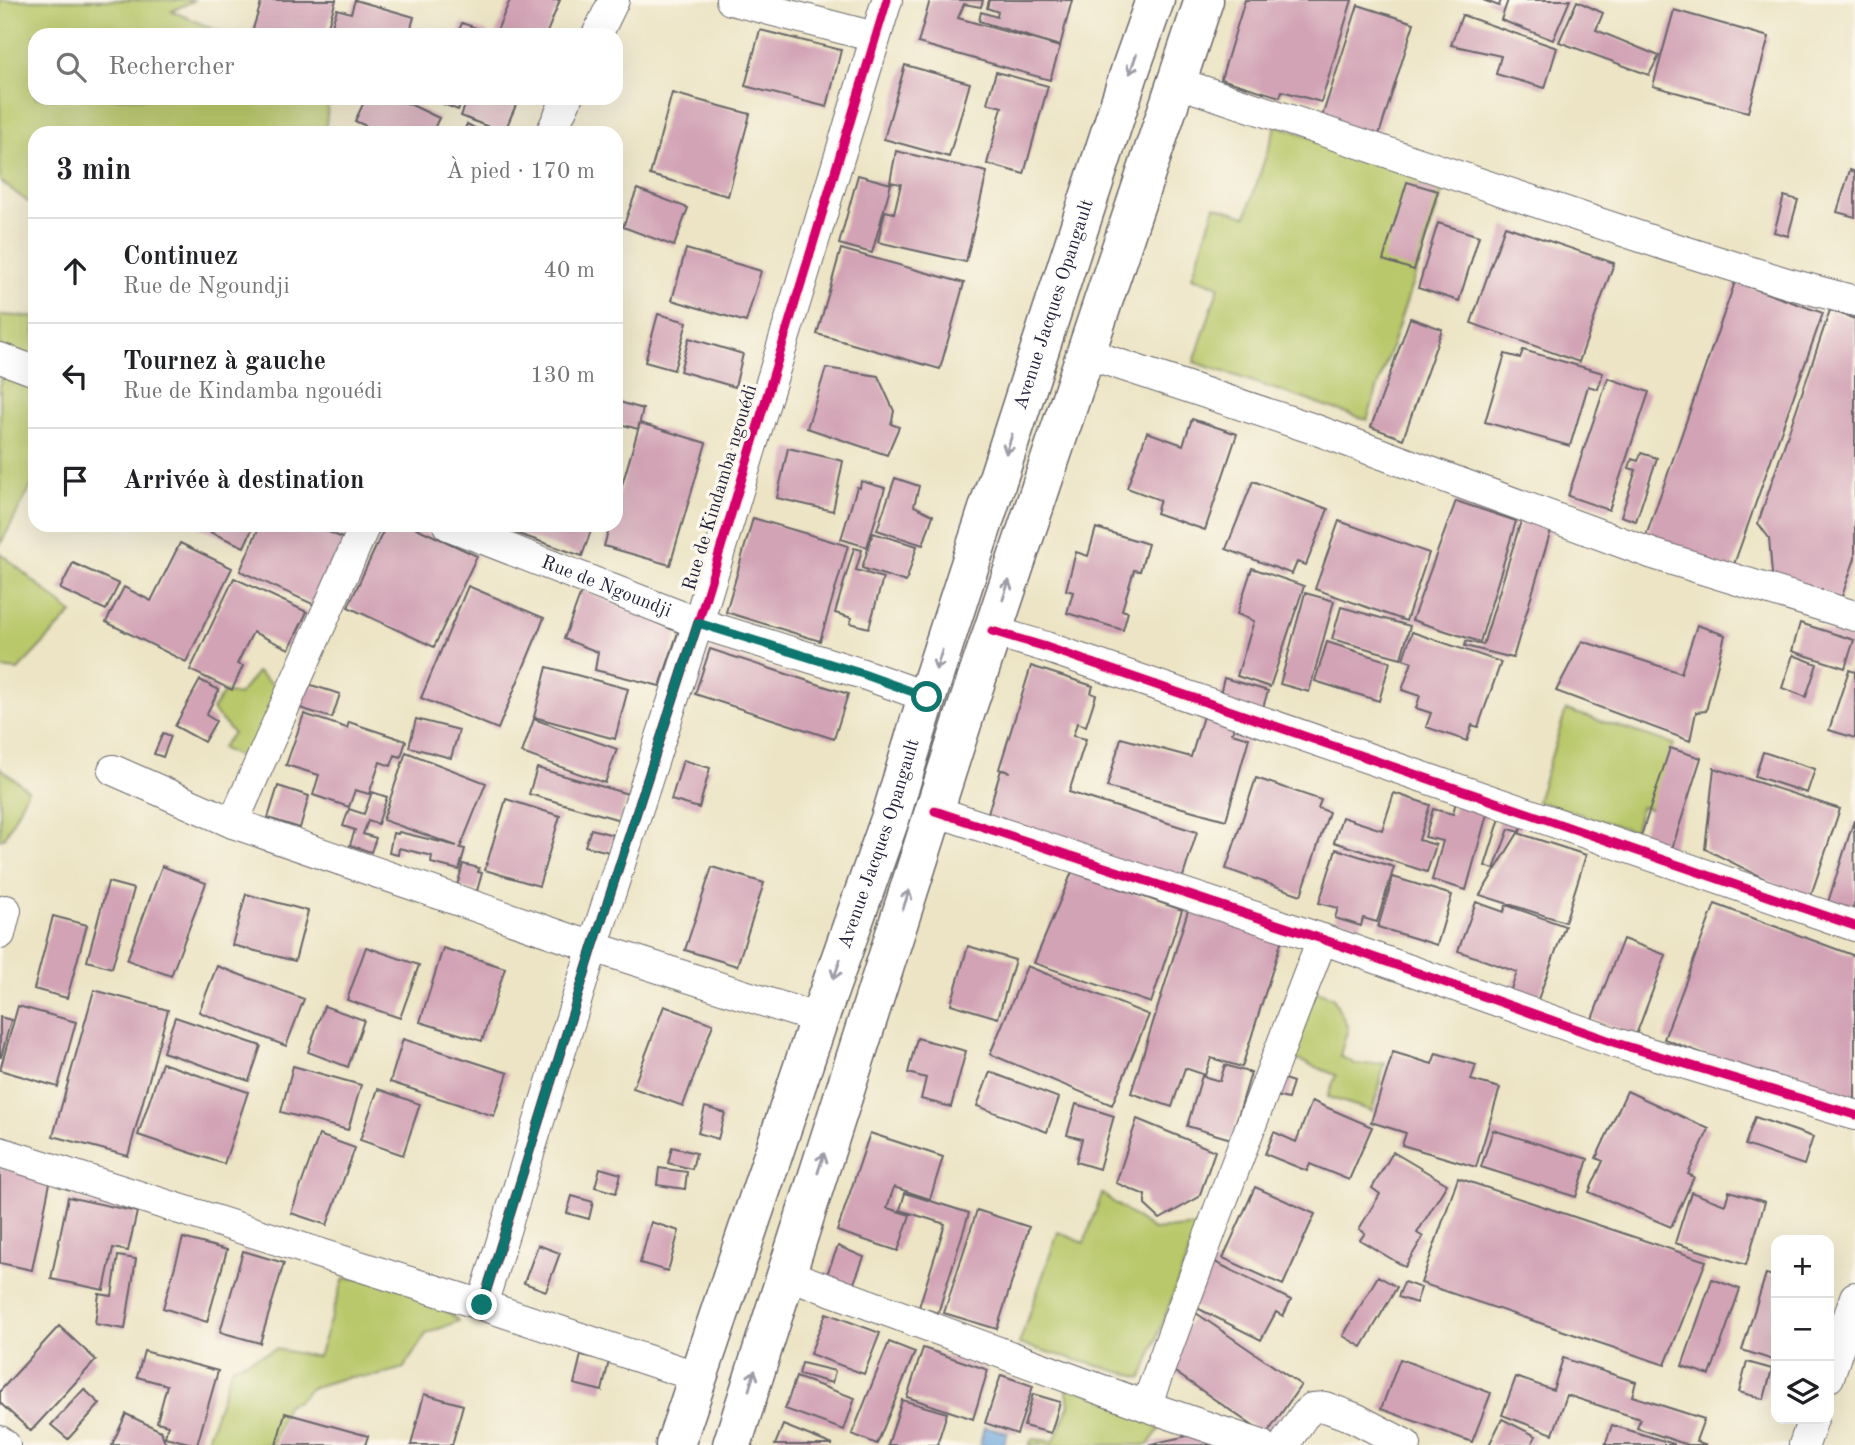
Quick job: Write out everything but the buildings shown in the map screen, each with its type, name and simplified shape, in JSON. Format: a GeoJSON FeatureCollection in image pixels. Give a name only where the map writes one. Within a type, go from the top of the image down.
{"type":"FeatureCollection","features":[{"type":"Feature","properties":{"kind":"highway","name":"Avenue Jacques Opangault"},"geometry":{"type":"LineString","coordinates":[[675,1445],[890,819],[927,697],[1155,0]]}},
{"type":"Feature","properties":{"kind":"highway"},"geometry":{"type":"LineString","coordinates":[[732,1445],[992,631],[1204,0]]}},
{"type":"Feature","properties":{"kind":"street"},"geometry":{"type":"LineString","coordinates":[[600,28],[614,0]]}},
{"type":"Feature","properties":{"kind":"street"},"geometry":{"type":"LineString","coordinates":[[731,0],[875,37]]}},
{"type":"Feature","properties":{"kind":"street","name":"Rue de Kindamba ngouédi"},"geometry":{"type":"LineString","coordinates":[[482,1305],[593,947],[698,623],[887,0]]}},
{"type":"Feature","properties":{"kind":"street"},"geometry":{"type":"LineString","coordinates":[[1176,82],[1668,246],[1855,301]]}},
{"type":"Feature","properties":{"kind":"street"},"geometry":{"type":"LineString","coordinates":[[554,126],[564,105]]}},
{"type":"Feature","properties":{"kind":"street"},"geometry":{"type":"LineString","coordinates":[[1085,353],[1314,429],[1653,554],[1855,616]]}},
{"type":"Feature","properties":{"kind":"street"},"geometry":{"type":"LineString","coordinates":[[0,358],[28,368]]}},
{"type":"Feature","properties":{"kind":"street"},"geometry":{"type":"LineString","coordinates":[[233,823],[362,532]]}},
{"type":"Feature","properties":{"kind":"street","name":"Rue de Ngoundji"},"geometry":{"type":"LineString","coordinates":[[466,532],[698,623],[863,674],[927,697]]}},
{"type":"Feature","properties":{"kind":"street"},"geometry":{"type":"LineString","coordinates":[[992,631],[1069,655],[1855,926]]}},
{"type":"Feature","properties":{"kind":"street"},"geometry":{"type":"LineString","coordinates":[[113,770],[233,823],[593,947],[820,1020]]}},
{"type":"Feature","properties":{"kind":"street"},"geometry":{"type":"LineString","coordinates":[[935,811],[1322,939],[1616,1044],[1855,1115]]}},
{"type":"Feature","properties":{"kind":"street"},"geometry":{"type":"LineString","coordinates":[[1146,1406],[1322,939]]}},
{"type":"Feature","properties":{"kind":"street"},"geometry":{"type":"LineString","coordinates":[[0,1152],[482,1305],[698,1377]]}},
{"type":"Feature","properties":{"kind":"street"},"geometry":{"type":"LineString","coordinates":[[786,1274],[1146,1406],[1261,1445]]}},
{"type":"Feature","properties":{"kind":"street"},"geometry":{"type":"LineString","coordinates":[[1834,1362],[1855,1297]]}},
{"type":"Feature","properties":{"kind":"street"},"geometry":{"type":"LineString","coordinates":[[1284,1445],[1312,1408],[1325,1407],[1355,1418],[1406,1445]]}},
{"type":"Feature","properties":{"kind":"street"},"geometry":{"type":"LineString","coordinates":[[1804,1445],[1811,1424]]}},
{"type":"Feature","properties":{"kind":"street"},"geometry":{"type":"LineString","coordinates":[[0,1441],[5,1445]]}},
{"type":"Feature","properties":{"kind":"green space"},"geometry":{"type":"Polygon","coordinates":[[[0,0],[195,0],[172,11],[211,28],[28,28],[28,105],[328,105],[326,126],[28,126],[28,202],[0,181],[0,0]]]}},
{"type":"Feature","properties":{"kind":"green space"},"geometry":{"type":"Polygon","coordinates":[[[1276,125],[1446,182],[1367,420],[1194,362],[1219,286],[1192,277],[1215,206],[1246,216],[1276,125]]]}},
{"type":"Feature","properties":{"kind":"green space"},"geometry":{"type":"Polygon","coordinates":[[[0,315],[28,317],[28,492],[0,545],[0,315]]]}},
{"type":"Feature","properties":{"kind":"green space"},"geometry":{"type":"Polygon","coordinates":[[[0,553],[72,613],[18,670],[0,668],[0,553]]]}},
{"type":"Feature","properties":{"kind":"green space"},"geometry":{"type":"Polygon","coordinates":[[[257,672],[281,691],[253,764],[221,748],[233,733],[212,710],[224,692],[239,695],[257,672]]]}},
{"type":"Feature","properties":{"kind":"green space"},"geometry":{"type":"Polygon","coordinates":[[[1566,710],[1674,744],[1653,810],[1641,807],[1634,831],[1537,801],[1566,710]]]}},
{"type":"Feature","properties":{"kind":"green space"},"geometry":{"type":"Polygon","coordinates":[[[0,768],[28,790],[5,837],[0,840],[0,768]]]}},
{"type":"Feature","properties":{"kind":"green space"},"geometry":{"type":"Polygon","coordinates":[[[1309,988],[1333,997],[1348,1028],[1340,1056],[1357,1065],[1385,1063],[1372,1111],[1328,1097],[1336,1075],[1287,1056],[1309,988]]]}},
{"type":"Feature","properties":{"kind":"green space"},"geometry":{"type":"Polygon","coordinates":[[[1102,1194],[1153,1230],[1199,1226],[1142,1378],[1019,1344],[1058,1232],[1084,1243],[1102,1194]]]}},
{"type":"Feature","properties":{"kind":"green space"},"geometry":{"type":"Polygon","coordinates":[[[344,1278],[379,1281],[409,1289],[435,1303],[459,1321],[426,1334],[404,1368],[376,1376],[347,1377],[311,1388],[298,1401],[286,1405],[272,1445],[205,1445],[232,1367],[276,1349],[318,1357],[344,1278]]]}},
{"type":"Feature","properties":{"kind":"green space"},"geometry":{"type":"Polygon","coordinates":[[[1066,1384],[1163,1424],[1148,1445],[1029,1445],[1032,1439],[1054,1441],[1069,1405],[1066,1384]]]}},
{"type":"Feature","properties":{"kind":"water"},"geometry":{"type":"Polygon","coordinates":[[[984,1427],[1008,1433],[1003,1445],[980,1445],[984,1427]]]}},
{"type":"Feature","properties":{"kind":"cycle path"},"geometry":{"type":"LineString","coordinates":[[482,1305],[593,947],[698,623],[887,0]]}},
{"type":"Feature","properties":{"kind":"cycle path"},"geometry":{"type":"LineString","coordinates":[[992,631],[1043,646],[1855,926]]}},
{"type":"Feature","properties":{"kind":"cycle path"},"geometry":{"type":"LineString","coordinates":[[935,811],[1322,939],[1616,1043],[1855,1115]]}},
{"type":"Feature","properties":{"kind":"route"},"geometry":{"type":"LineString","coordinates":[[482,1305],[593,947],[698,623],[863,674],[927,697]]}}]}
